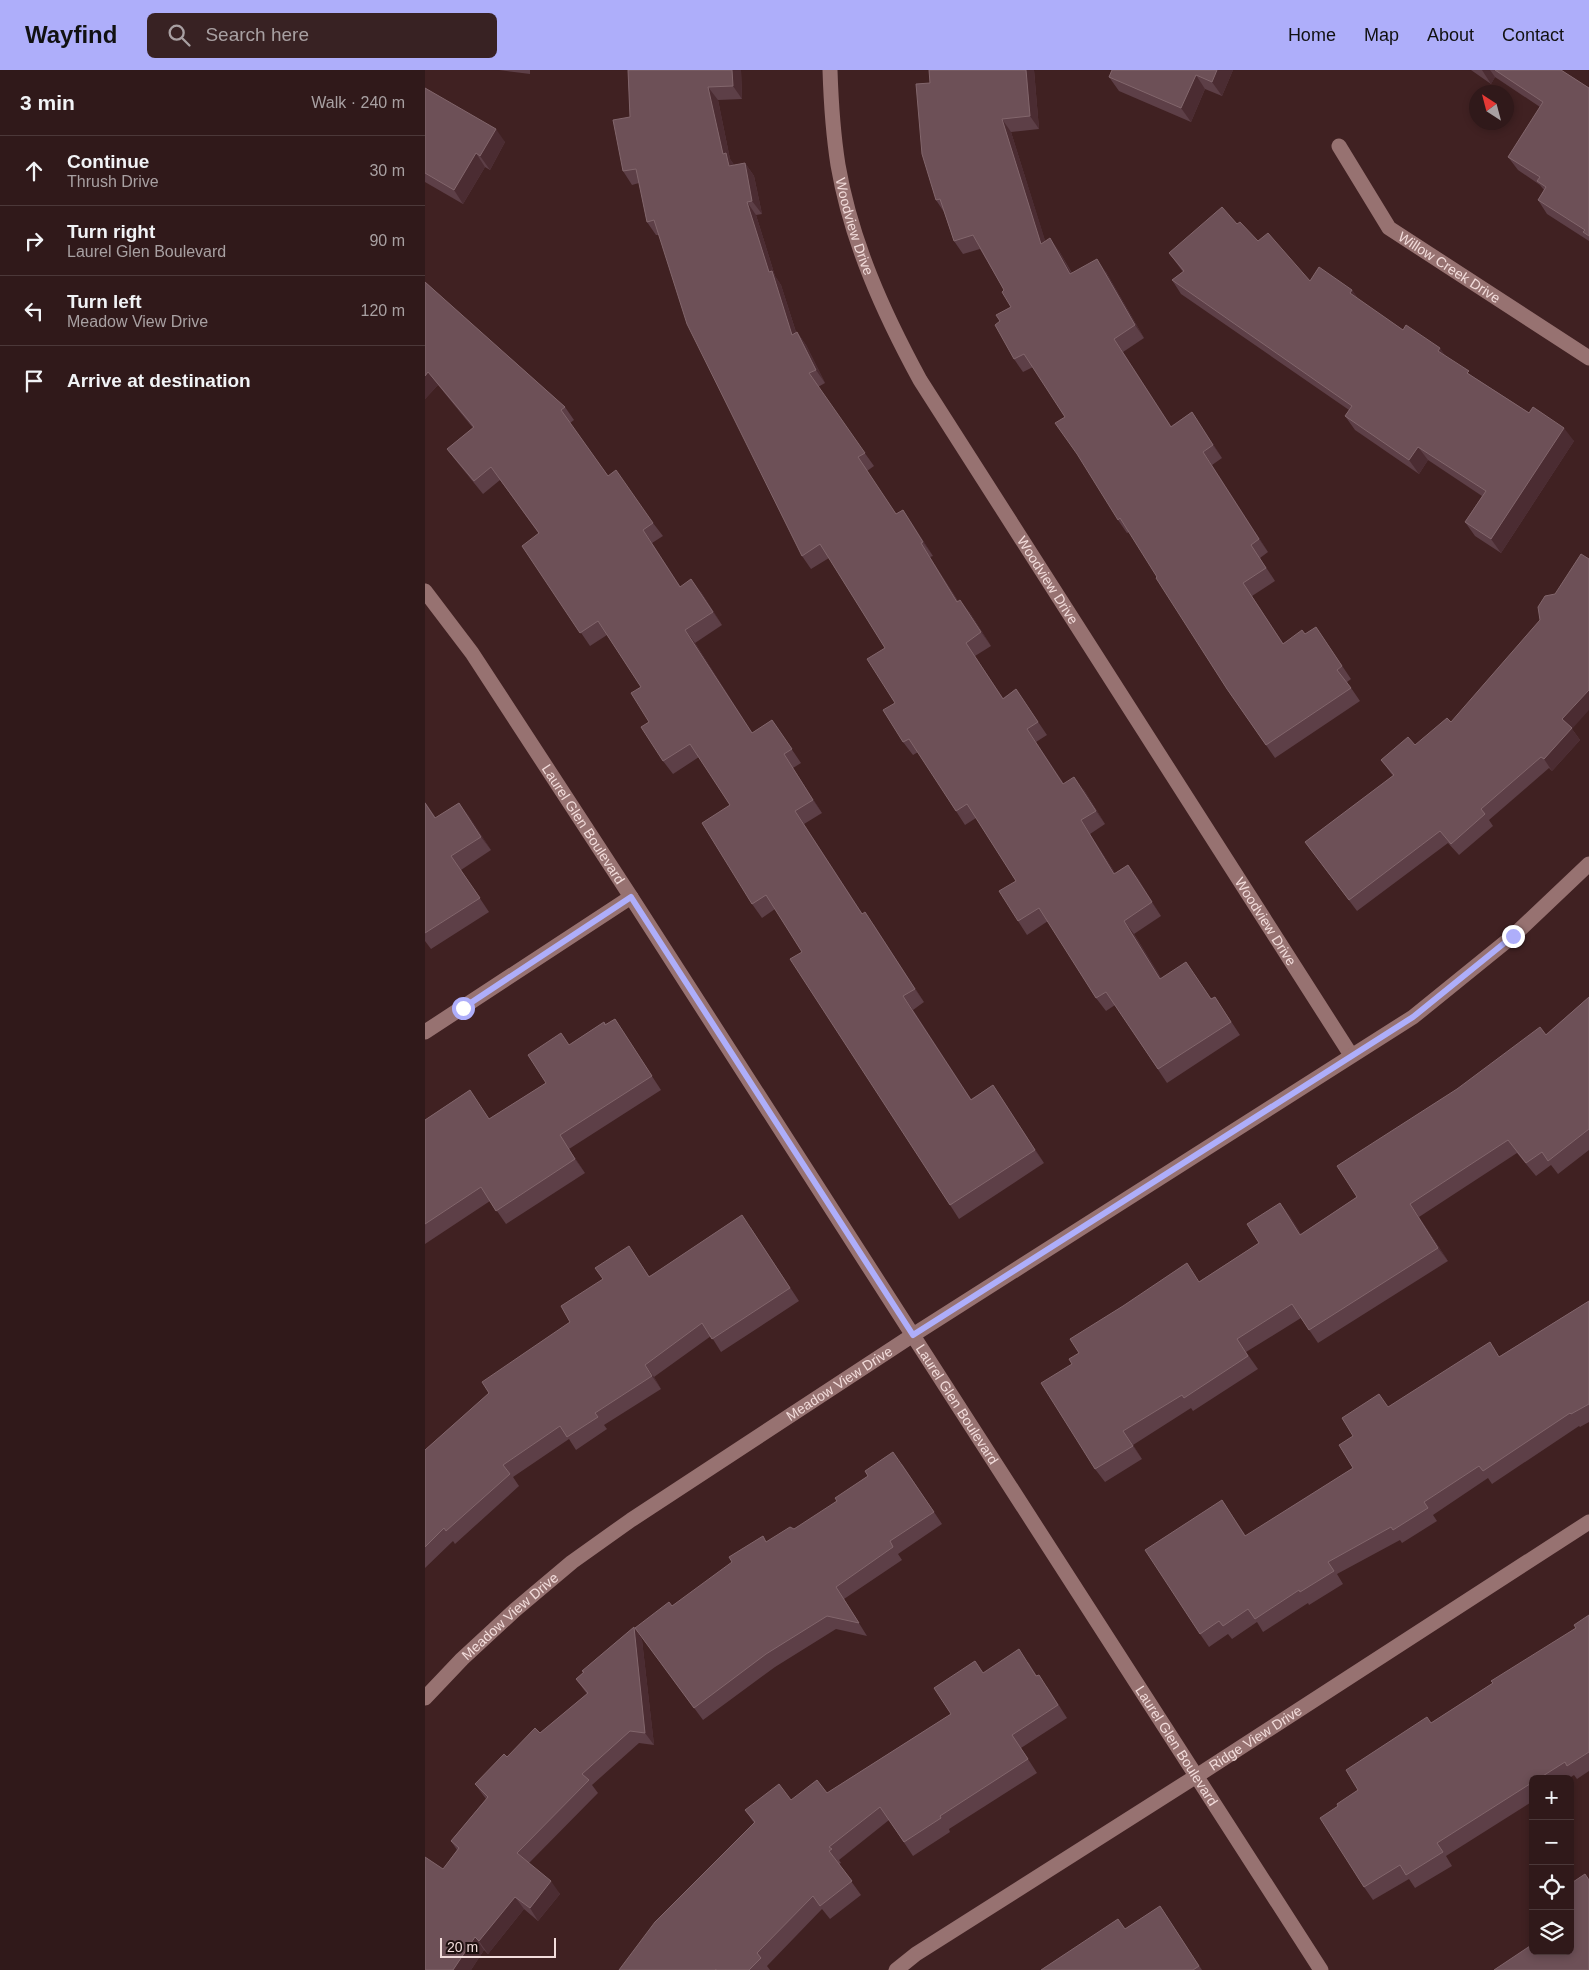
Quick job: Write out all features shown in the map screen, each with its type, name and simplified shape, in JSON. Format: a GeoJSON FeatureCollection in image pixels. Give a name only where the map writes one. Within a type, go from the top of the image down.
{"type":"FeatureCollection","features":[{"type":"Feature","properties":{"kind":"street","name":"Woodview Drive"},"geometry":{"type":"LineString","coordinates":[[830,70],[831,108],[839,165],[851,221],[869,276],[897,338],[920,380],[1351,1055]]}},
{"type":"Feature","properties":{"kind":"street","name":"Willow Creek Drive"},"geometry":{"type":"LineString","coordinates":[[1339,146],[1389,228],[1589,358]]}},
{"type":"Feature","properties":{"kind":"street","name":"Laurel Glen Boulevard"},"geometry":{"type":"LineString","coordinates":[[425,591],[472,653],[631,897],[1195,1777],[1321,1970]]}},
{"type":"Feature","properties":{"kind":"street","name":"Meadow View Drive"},"geometry":{"type":"LineString","coordinates":[[425,1698],[462,1659],[515,1610],[572,1562],[631,1520],[913,1335],[1413,1017],[1513,936],[1589,864]]}},
{"type":"Feature","properties":{"kind":"street"},"geometry":{"type":"LineString","coordinates":[[425,1032],[631,897]]}},
{"type":"Feature","properties":{"kind":"street","name":"Ridge View Drive"},"geometry":{"type":"LineString","coordinates":[[896,1970],[916,1954],[1195,1777],[1589,1522]]}},
{"type":"Feature","properties":{"kind":"building"},"geometry":{"type":"Polygon","coordinates":[[[628,70],[732,70],[733,86],[708,87],[723,154],[726,153],[729,166],[745,163],[752,201],[747,202],[769,272],[772,271],[792,335],[797,332],[816,370],[809,373],[865,453],[858,457],[896,514],[903,510],[957,602],[960,600],[981,632],[966,643],[1003,699],[1016,689],[1038,722],[1027,729],[1063,784],[1074,777],[1096,811],[1081,820],[1114,874],[1128,865],[1152,902],[1124,921],[1160,979],[1186,962],[1211,999],[1215,997],[1231,1022],[1158,1069],[1106,992],[1096,998],[1039,908],[1018,921],[999,891],[1016,881],[967,804],[956,811],[909,739],[903,742],[883,710],[895,703],[867,659],[885,648],[820,544],[802,556],[687,324],[654,220],[647,222],[636,169],[623,171],[613,120],[630,117],[628,70]]]}},
{"type":"Feature","properties":{"kind":"building"},"geometry":{"type":"Polygon","coordinates":[[[929,70],[1026,70],[1030,116],[1002,119],[1041,244],[1050,238],[1070,274],[1097,259],[1135,325],[1114,339],[1171,427],[1192,412],[1213,445],[1203,452],[1259,539],[1251,545],[1266,568],[1243,583],[1283,644],[1302,630],[1305,634],[1316,627],[1342,666],[1337,670],[1351,688],[1266,745],[1227,689],[1120,518],[1118,520],[1077,454],[1055,423],[1065,417],[1024,354],[1014,359],[995,325],[1000,321],[996,315],[1011,307],[1002,292],[1004,290],[973,235],[954,241],[940,199],[936,200],[922,154],[916,84],[930,83],[929,70]]]}},
{"type":"Feature","properties":{"kind":"building"},"geometry":{"type":"Polygon","coordinates":[[[1112,70],[1217,70],[1212,82],[1196,75],[1181,108],[1109,77],[1112,70]]]}},
{"type":"Feature","properties":{"kind":"building"},"geometry":{"type":"Polygon","coordinates":[[[1495,70],[1561,70],[1589,88],[1589,236],[1583,232],[1585,230],[1538,200],[1546,187],[1537,181],[1540,177],[1508,157],[1543,102],[1495,70]]]}},
{"type":"Feature","properties":{"kind":"building"},"geometry":{"type":"Polygon","coordinates":[[[425,88],[496,129],[480,156],[476,153],[454,190],[425,173],[425,88]]]}},
{"type":"Feature","properties":{"kind":"building"},"geometry":{"type":"Polygon","coordinates":[[[1222,207],[1237,224],[1240,222],[1258,241],[1268,233],[1310,281],[1319,267],[1352,290],[1350,293],[1403,330],[1406,325],[1440,348],[1438,351],[1469,371],[1467,373],[1529,413],[1533,407],[1564,428],[1491,539],[1465,522],[1486,491],[1418,447],[1409,460],[1345,416],[1352,406],[1172,280],[1184,271],[1169,253],[1222,207]]]}},
{"type":"Feature","properties":{"kind":"building"},"geometry":{"type":"Polygon","coordinates":[[[425,282],[565,407],[561,410],[608,476],[616,470],[653,523],[643,530],[680,587],[691,579],[713,612],[685,630],[752,733],[772,720],[792,749],[784,754],[813,800],[795,811],[862,914],[865,912],[915,989],[903,996],[971,1100],[993,1085],[1035,1150],[950,1205],[790,959],[802,952],[766,895],[752,904],[702,823],[730,805],[690,744],[663,761],[641,727],[649,722],[631,693],[641,687],[598,621],[580,633],[522,546],[539,533],[491,467],[474,481],[447,449],[474,427],[428,372],[425,376],[425,282]]]}},
{"type":"Feature","properties":{"kind":"building"},"geometry":{"type":"Polygon","coordinates":[[[1581,554],[1589,559],[1589,690],[1562,719],[1572,728],[1544,759],[1541,757],[1481,809],[1485,814],[1451,844],[1440,831],[1349,900],[1305,842],[1394,775],[1381,760],[1408,737],[1415,745],[1447,718],[1451,722],[1540,620],[1538,607],[1545,596],[1555,594],[1581,554]]]}},
{"type":"Feature","properties":{"kind":"building"},"geometry":{"type":"Polygon","coordinates":[[[425,803],[435,818],[459,803],[481,837],[451,856],[480,898],[425,933],[425,803]]]}},
{"type":"Feature","properties":{"kind":"building"},"geometry":{"type":"Polygon","coordinates":[[[1589,997],[1589,1129],[1548,1161],[1542,1152],[1526,1163],[1508,1140],[1410,1204],[1438,1248],[1309,1330],[1292,1304],[1237,1339],[1248,1356],[1184,1398],[1182,1395],[1123,1431],[1133,1446],[1095,1469],[1041,1383],[1072,1364],[1069,1359],[1079,1353],[1070,1339],[1187,1263],[1199,1282],[1259,1243],[1247,1224],[1280,1203],[1300,1235],[1357,1197],[1337,1166],[1457,1089],[1540,1027],[1546,1035],[1589,997]]]}},
{"type":"Feature","properties":{"kind":"building"},"geometry":{"type":"Polygon","coordinates":[[[615,1019],[652,1076],[560,1135],[575,1159],[496,1211],[481,1187],[425,1224],[425,1120],[470,1090],[489,1119],[546,1083],[528,1055],[561,1033],[569,1045],[604,1022],[605,1025],[615,1019]]]}},
{"type":"Feature","properties":{"kind":"building"},"geometry":{"type":"Polygon","coordinates":[[[742,1215],[790,1288],[712,1339],[702,1323],[645,1365],[652,1376],[595,1413],[598,1417],[567,1437],[560,1426],[503,1465],[510,1474],[446,1531],[444,1528],[425,1547],[425,1450],[489,1393],[482,1382],[570,1322],[561,1306],[603,1279],[595,1268],[629,1246],[649,1277],[742,1215]]]}},
{"type":"Feature","properties":{"kind":"building"},"geometry":{"type":"Polygon","coordinates":[[[1589,1301],[1589,1404],[1570,1413],[1483,1471],[1479,1466],[1424,1502],[1428,1508],[1393,1530],[1391,1527],[1328,1562],[1334,1571],[1300,1592],[1299,1590],[1255,1619],[1248,1609],[1223,1626],[1219,1621],[1200,1634],[1145,1550],[1222,1500],[1245,1536],[1353,1468],[1339,1445],[1353,1436],[1342,1418],[1379,1394],[1388,1407],[1490,1342],[1499,1357],[1589,1301]]]}},
{"type":"Feature","properties":{"kind":"building"},"geometry":{"type":"Polygon","coordinates":[[[893,1452],[934,1512],[890,1541],[893,1547],[836,1587],[859,1623],[827,1616],[766,1654],[694,1708],[635,1628],[669,1602],[672,1606],[732,1562],[729,1557],[763,1536],[766,1542],[790,1527],[794,1529],[837,1501],[835,1498],[868,1476],[865,1471],[893,1452]]]}},
{"type":"Feature","properties":{"kind":"building"},"geometry":{"type":"Polygon","coordinates":[[[1589,1615],[1589,1752],[1567,1766],[1565,1762],[1544,1775],[1529,1775],[1529,1785],[1437,1843],[1443,1852],[1406,1875],[1400,1865],[1364,1887],[1320,1818],[1358,1790],[1346,1770],[1427,1717],[1431,1723],[1493,1683],[1491,1681],[1576,1628],[1574,1625],[1589,1615]]]}},
{"type":"Feature","properties":{"kind":"building"},"geometry":{"type":"Polygon","coordinates":[[[634,1627],[645,1733],[630,1731],[582,1774],[589,1780],[517,1853],[551,1881],[530,1908],[515,1897],[479,1941],[475,1937],[453,1970],[425,1970],[425,1857],[443,1869],[459,1848],[451,1841],[488,1797],[475,1784],[504,1754],[507,1757],[535,1728],[540,1733],[588,1693],[576,1679],[584,1672],[582,1671],[634,1627]]]}},
{"type":"Feature","properties":{"kind":"building"},"geometry":{"type":"Polygon","coordinates":[[[1019,1649],[1036,1676],[1039,1675],[1058,1705],[1012,1735],[1028,1759],[940,1816],[941,1818],[904,1842],[880,1807],[829,1847],[832,1849],[829,1851],[852,1881],[820,1906],[813,1896],[757,1953],[761,1958],[749,1970],[619,1970],[655,1922],[755,1822],[745,1810],[779,1784],[791,1800],[817,1780],[827,1793],[951,1714],[934,1688],[975,1661],[983,1673],[1019,1649]]]}},
{"type":"Feature","properties":{"kind":"building"},"geometry":{"type":"Polygon","coordinates":[[[1585,1874],[1589,1880],[1589,1970],[1494,1970],[1529,1947],[1529,1955],[1574,1955],[1574,1881],[1585,1874]]]}},
{"type":"Feature","properties":{"kind":"building"},"geometry":{"type":"Polygon","coordinates":[[[1160,1906],[1199,1966],[1193,1970],[1041,1970],[1118,1919],[1125,1929],[1160,1906]]]}},
{"type":"Feature","properties":{"kind":"route"},"geometry":{"type":"LineString","coordinates":[[463,1008],[631,897],[913,1335],[1413,1017],[1513,936]]}}]}
